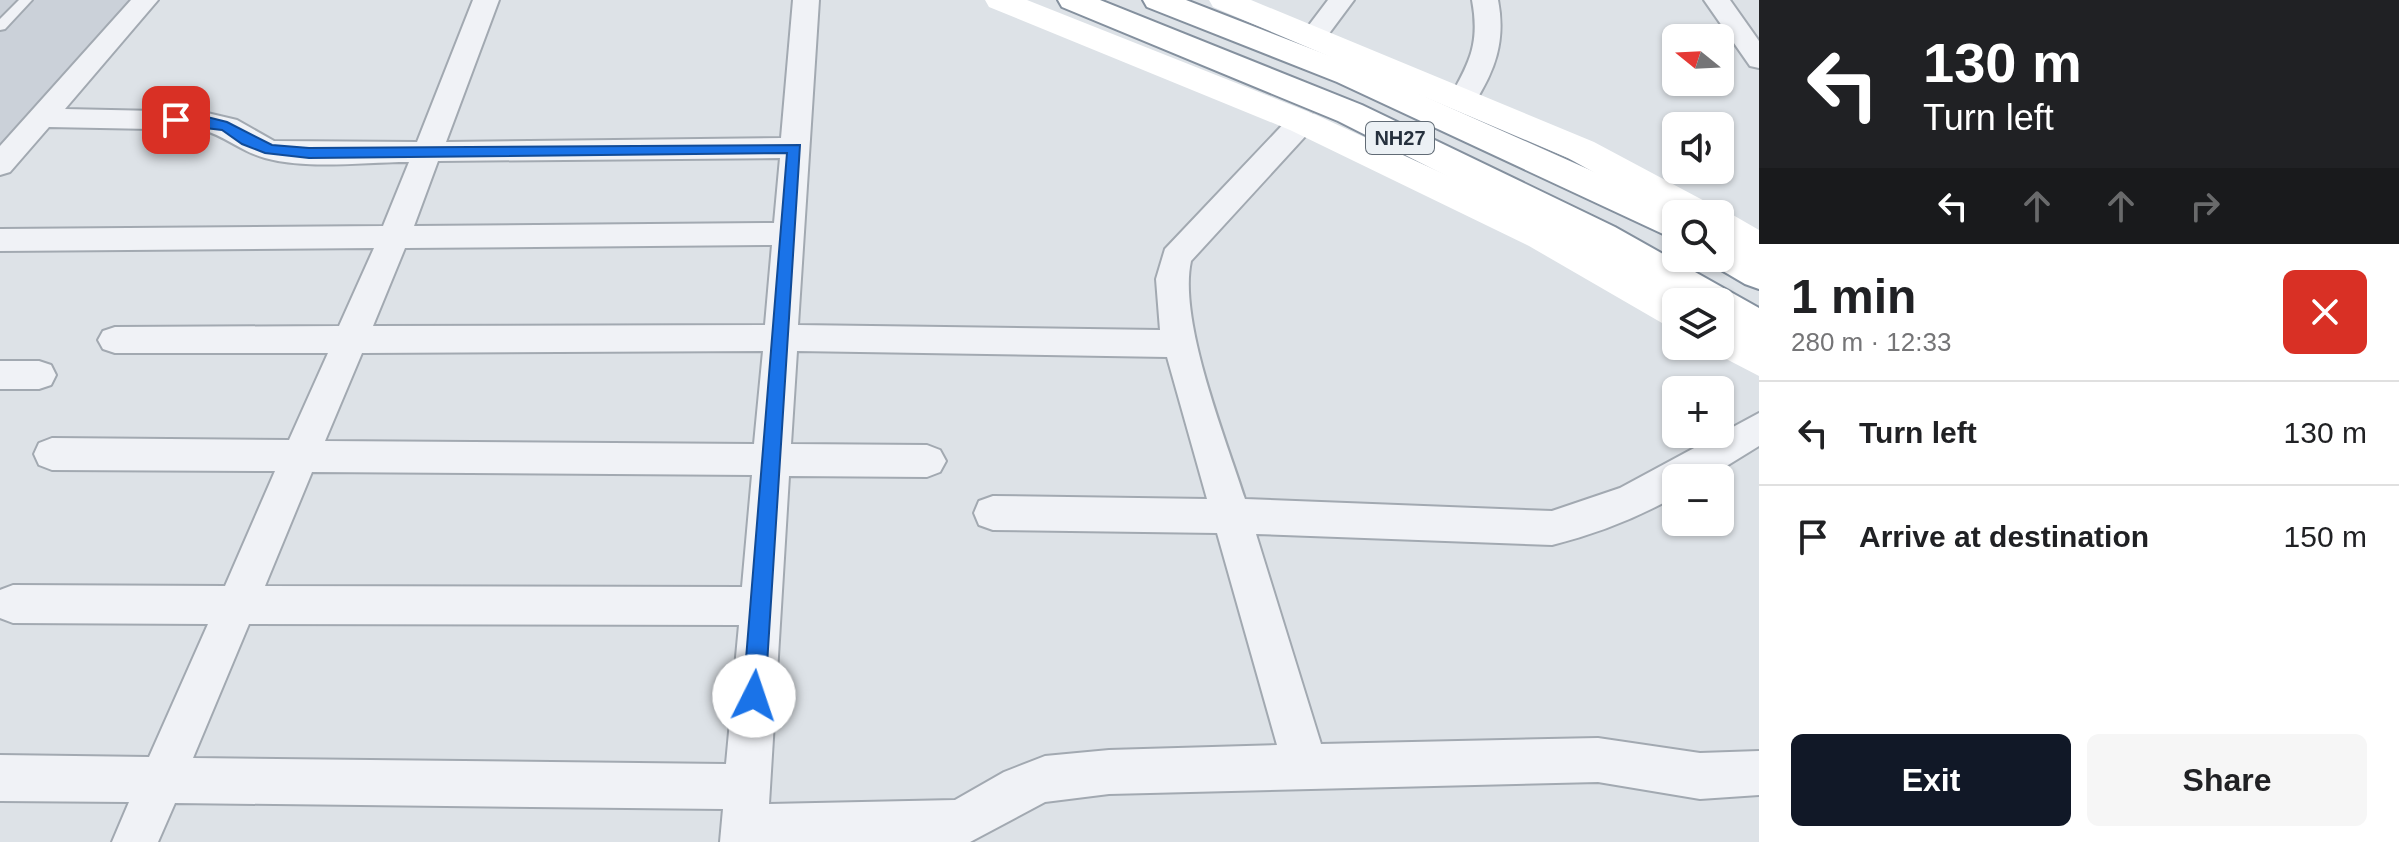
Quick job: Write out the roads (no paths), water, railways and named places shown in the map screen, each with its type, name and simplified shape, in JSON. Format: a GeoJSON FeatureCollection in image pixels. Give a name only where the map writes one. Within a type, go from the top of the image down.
{"type":"FeatureCollection","features":[{"type":"Feature","properties":{"kind":"main road"},"geometry":{"type":"LineString","coordinates":[[1000,0],[1302,122],[1543,236],[1662,304]]}},
{"type":"Feature","properties":{"kind":"main road","name":"NH27"},"geometry":{"type":"LineString","coordinates":[[1073,0],[1350,113],[1601,237],[1690,288]]}},
{"type":"Feature","properties":{"kind":"main road","name":"NH27"},"geometry":{"type":"LineString","coordinates":[[1158,0],[1349,75],[1662,218]]}},
{"type":"Feature","properties":{"kind":"main road"},"geometry":{"type":"LineString","coordinates":[[1224,0],[1581,150],[1673,200]]}},
{"type":"Feature","properties":{"kind":"main road"},"geometry":{"type":"LineString","coordinates":[[1734,233],[1759,247]]}},
{"type":"Feature","properties":{"kind":"main road"},"geometry":{"type":"LineString","coordinates":[[1734,259],[1759,274]]}},
{"type":"Feature","properties":{"kind":"main road"},"geometry":{"type":"LineString","coordinates":[[1734,313],[1759,328]]}},
{"type":"Feature","properties":{"kind":"main road"},"geometry":{"type":"LineString","coordinates":[[1734,345],[1759,359]]}},
{"type":"Feature","properties":{"kind":"street"},"geometry":{"type":"LineString","coordinates":[[0,165],[145,0]]}},
{"type":"Feature","properties":{"kind":"street"},"geometry":{"type":"LineString","coordinates":[[135,842],[394,238],[486,0]]}},
{"type":"Feature","properties":{"kind":"street"},"geometry":{"type":"LineString","coordinates":[[745,819],[806,0]]}},
{"type":"Feature","properties":{"kind":"street"},"geometry":{"type":"LineString","coordinates":[[1313,37],[1341,0]]}},
{"type":"Feature","properties":{"kind":"street"},"geometry":{"type":"LineString","coordinates":[[1463,99],[1488,51],[1491,37],[1485,0]]}},
{"type":"Feature","properties":{"kind":"street"},"geometry":{"type":"LineString","coordinates":[[1717,0],[1759,60]]}},
{"type":"Feature","properties":{"kind":"street"},"geometry":{"type":"LineString","coordinates":[[40,118],[203,121],[227,127],[247,141],[270,150],[309,153],[795,148]]}},
{"type":"Feature","properties":{"kind":"street"},"geometry":{"type":"LineString","coordinates":[[1302,122],[1176,257],[1169,278],[1170,302],[1180,344],[1306,769]]}},
{"type":"Feature","properties":{"kind":"street"},"geometry":{"type":"LineString","coordinates":[[0,240],[789,234]]}},
{"type":"Feature","properties":{"kind":"street"},"geometry":{"type":"LineString","coordinates":[[115,340],[782,338],[1180,344]]}},
{"type":"Feature","properties":{"kind":"street"},"geometry":{"type":"LineString","coordinates":[[0,375],[39,375]]}},
{"type":"Feature","properties":{"kind":"street"},"geometry":{"type":"LineString","coordinates":[[993,513],[1233,516],[1552,528],[1587,521],[1618,509],[1759,428]]}},
{"type":"Feature","properties":{"kind":"street"},"geometry":{"type":"LineString","coordinates":[[52,454],[927,461]]}},
{"type":"Feature","properties":{"kind":"street"},"geometry":{"type":"LineString","coordinates":[[13,604],[761,606]]}},
{"type":"Feature","properties":{"kind":"street"},"geometry":{"type":"LineString","coordinates":[[0,778],[160,781],[962,833],[1020,788],[1045,779],[1109,772],[1585,760],[1700,776],[1759,773]]}},
{"type":"Feature","properties":{"kind":"lane"},"geometry":{"type":"LineString","coordinates":[[0,26],[26,0]]}}]}
